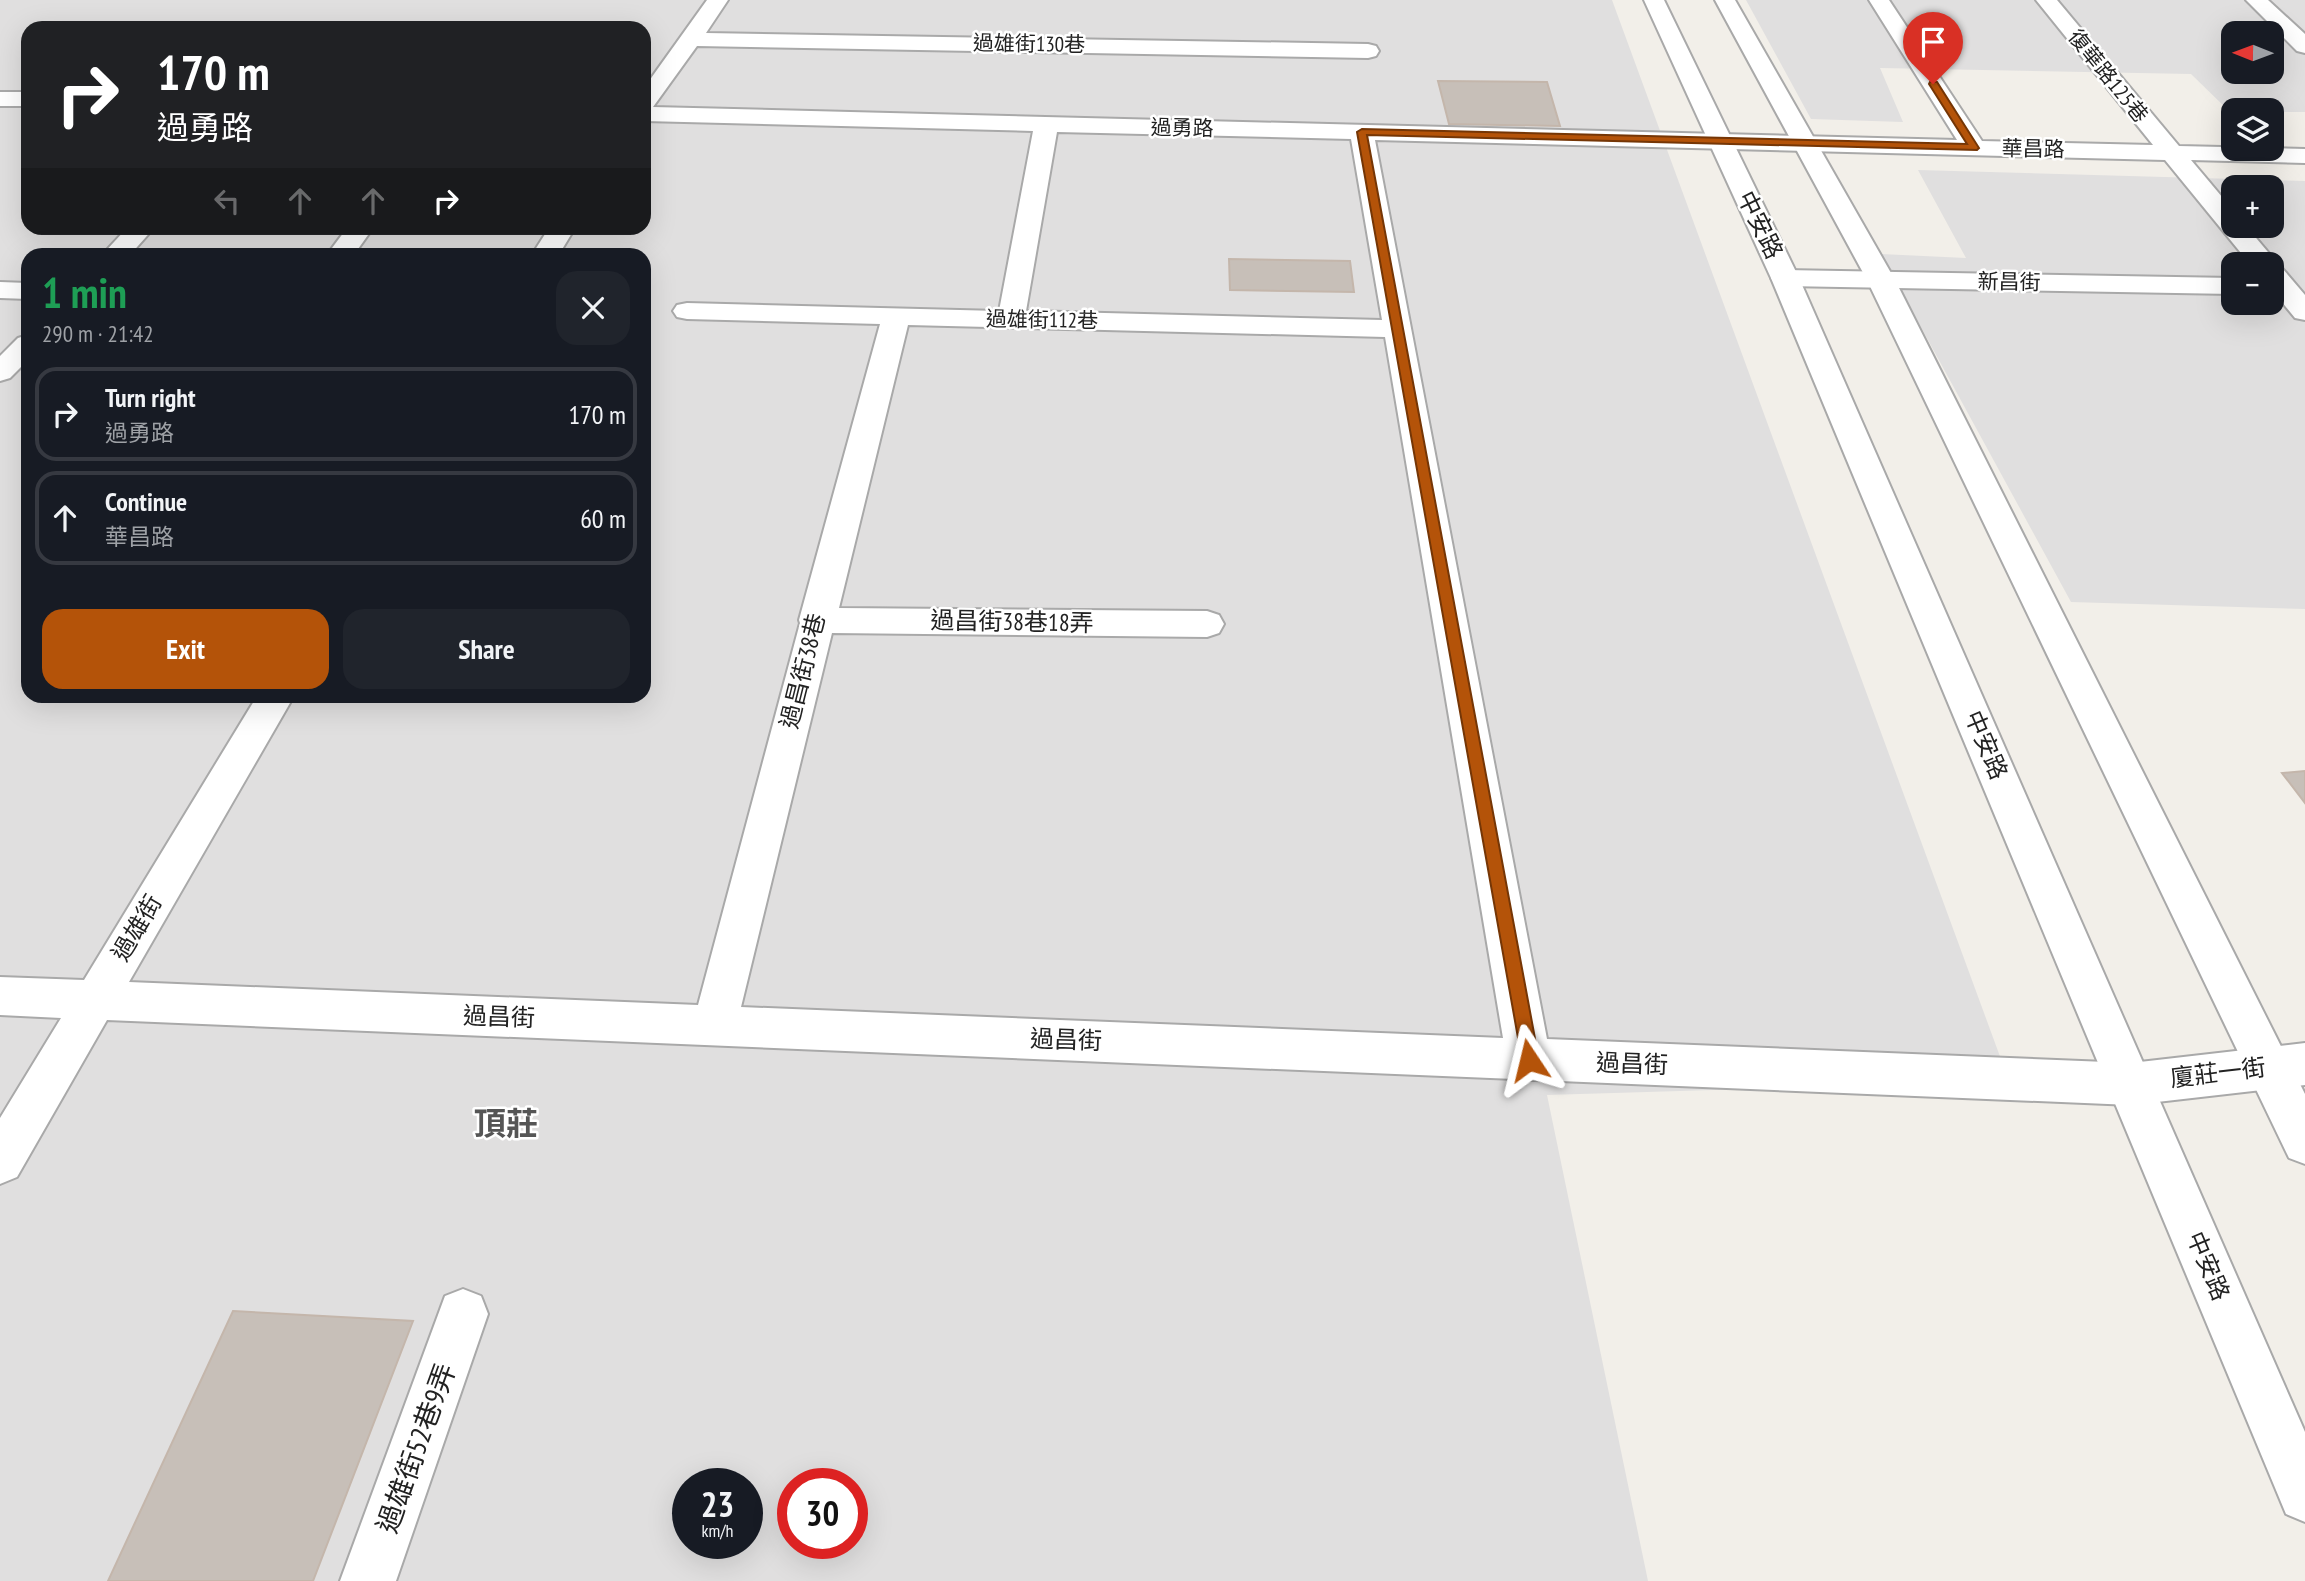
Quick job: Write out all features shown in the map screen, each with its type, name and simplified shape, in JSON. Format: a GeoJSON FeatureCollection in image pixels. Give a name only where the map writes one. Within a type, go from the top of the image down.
{"type":"FeatureCollection","features":[{"type":"Feature","properties":{"kind":"street"},"geometry":{"type":"LineString","coordinates":[[651,94],[718,0]]}},
{"type":"Feature","properties":{"kind":"street","name":"中安路"},"geometry":{"type":"LineString","coordinates":[[1654,0],[1785,278],[2132,1084],[2305,1495]]}},
{"type":"Feature","properties":{"kind":"street"},"geometry":{"type":"LineString","coordinates":[[1725,0],[1802,143],[1881,280],[2286,1066],[2305,1142]]}},
{"type":"Feature","properties":{"kind":"street"},"geometry":{"type":"LineString","coordinates":[[1879,0],[1974,148]]}},
{"type":"Feature","properties":{"kind":"street","name":"復華路125巷"},"geometry":{"type":"LineString","coordinates":[[2046,0],[2253,252]]}},
{"type":"Feature","properties":{"kind":"street"},"geometry":{"type":"LineString","coordinates":[[2256,0],[2305,46]]}},
{"type":"Feature","properties":{"kind":"street","name":"過雄街130巷"},"geometry":{"type":"LineString","coordinates":[[690,39],[1368,51]]}},
{"type":"Feature","properties":{"kind":"street"},"geometry":{"type":"LineString","coordinates":[[0,99],[21,99]]}},
{"type":"Feature","properties":{"kind":"street","name":"過勇路"},"geometry":{"type":"LineString","coordinates":[[651,114],[1719,141]]}},
{"type":"Feature","properties":{"kind":"street"},"geometry":{"type":"LineString","coordinates":[[1011,320],[1046,124]]}},
{"type":"Feature","properties":{"kind":"street"},"geometry":{"type":"LineString","coordinates":[[1362,132],[1529,1060]]}},
{"type":"Feature","properties":{"kind":"street","name":"華昌路"},"geometry":{"type":"LineString","coordinates":[[1719,141],[2305,156]]}},
{"type":"Feature","properties":{"kind":"street"},"geometry":{"type":"LineString","coordinates":[[122,248],[134,235]]}},
{"type":"Feature","properties":{"kind":"street","name":"新昌街"},"geometry":{"type":"LineString","coordinates":[[1785,278],[2221,286]]}},
{"type":"Feature","properties":{"kind":"street"},"geometry":{"type":"LineString","coordinates":[[2284,285],[2305,312]]}},
{"type":"Feature","properties":{"kind":"street"},"geometry":{"type":"LineString","coordinates":[[0,290],[21,290]]}},
{"type":"Feature","properties":{"kind":"street","name":"過雄街112巷"},"geometry":{"type":"LineString","coordinates":[[687,311],[1397,329]]}},
{"type":"Feature","properties":{"kind":"street","name":"過昌街38巷"},"geometry":{"type":"LineString","coordinates":[[714,1026],[895,317]]}},
{"type":"Feature","properties":{"kind":"street"},"geometry":{"type":"LineString","coordinates":[[0,372],[21,351]]}},
{"type":"Feature","properties":{"kind":"street","name":"過昌街38巷18弄"},"geometry":{"type":"LineString","coordinates":[[816,620],[1207,624]]}},
{"type":"Feature","properties":{"kind":"street","name":"過雄街"},"geometry":{"type":"LineString","coordinates":[[0,1161],[272,703]]}},
{"type":"Feature","properties":{"kind":"street","name":"過昌街"},"geometry":{"type":"LineString","coordinates":[[0,996],[2132,1084]]}},
{"type":"Feature","properties":{"kind":"street","name":"廈莊一街"},"geometry":{"type":"LineString","coordinates":[[2132,1084],[2286,1066]]}},
{"type":"Feature","properties":{"kind":"street","name":"過雄街52巷9弄"},"geometry":{"type":"LineString","coordinates":[[368,1581],[463,1314]]}},
{"type":"Feature","properties":{"kind":"shaded area"},"geometry":{"type":"Polygon","coordinates":[[[0,0],[1612,0],[2009,1081],[1547,1095],[1648,1581],[0,1581],[0,0]]]}},
{"type":"Feature","properties":{"kind":"shaded area"},"geometry":{"type":"Polygon","coordinates":[[[1746,0],[2305,0],[2305,112],[2284,112],[2284,98],[2221,98],[2221,103],[2191,74],[1880,68],[1903,122],[1811,119],[1746,0]]]}},
{"type":"Feature","properties":{"kind":"shaded area"},"geometry":{"type":"Polygon","coordinates":[[[1918,170],[2221,179],[2221,238],[2284,238],[2284,180],[2305,181],[2305,609],[2071,602],[1881,254],[1966,258],[1918,170]]]}},
{"type":"Feature","properties":{"kind":"building"},"geometry":{"type":"Polygon","coordinates":[[[1438,81],[1547,82],[1560,126],[1449,124],[1438,81]]]}},
{"type":"Feature","properties":{"kind":"building"},"geometry":{"type":"Polygon","coordinates":[[[1229,259],[1350,261],[1354,292],[1230,290],[1229,259]]]}},
{"type":"Feature","properties":{"kind":"building"},"geometry":{"type":"Polygon","coordinates":[[[2305,771],[2305,803],[2282,773],[2305,771]]]}},
{"type":"Feature","properties":{"kind":"building"},"geometry":{"type":"Polygon","coordinates":[[[233,1311],[413,1321],[313,1581],[108,1581],[233,1311]]]}},
{"type":"Feature","properties":{"kind":"district","name":"頂莊"},"geometry":{"type":"Point","coordinates":[506,1124]}},
{"type":"Feature","properties":{"kind":"route"},"geometry":{"type":"LineString","coordinates":[[1529,1060],[1362,132],[1974,148],[1933,84]]}}]}
